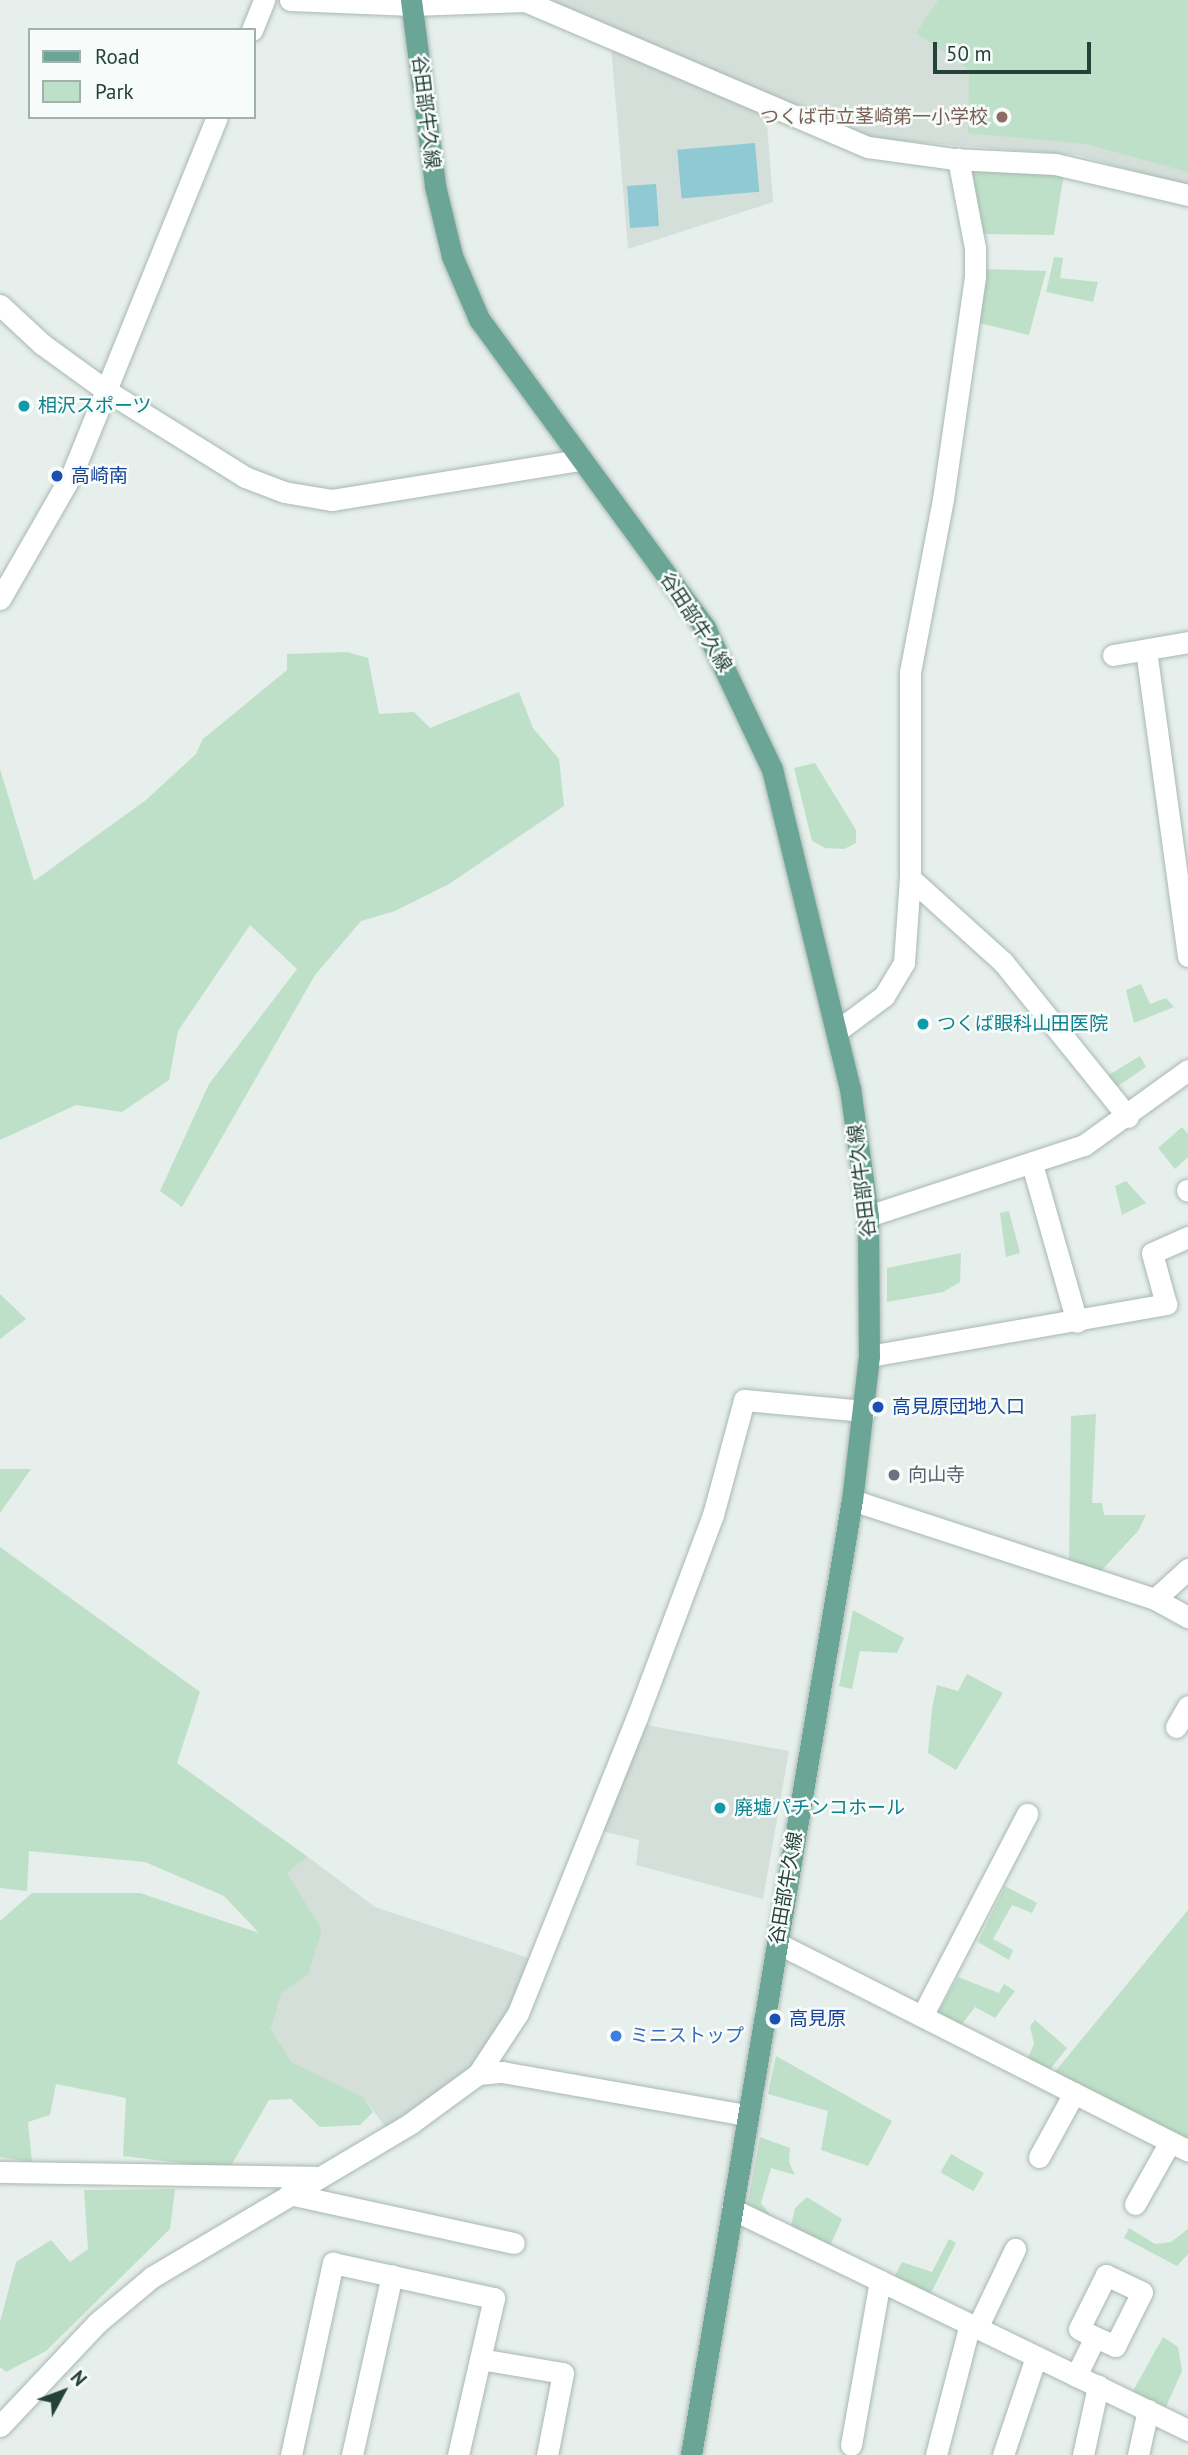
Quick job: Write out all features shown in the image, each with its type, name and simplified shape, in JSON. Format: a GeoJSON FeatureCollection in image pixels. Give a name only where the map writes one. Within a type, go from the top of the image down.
{"type":"FeatureCollection","features":[{"type":"Feature","properties":{"kind":"main road","name":"谷田部牛久線"},"geometry":{"type":"LineString","coordinates":[[412,2],[435,186],[452,256],[479,319],[579,460],[705,628],[755,727],[785,810],[837,1031],[868,1216],[869,1356],[852,1500],[691,2455]]}},
{"type":"Feature","properties":{"kind":"street"},"geometry":{"type":"LineString","coordinates":[[253,28],[264,0]]}},
{"type":"Feature","properties":{"kind":"street"},"geometry":{"type":"LineString","coordinates":[[290,0],[525,1],[868,147],[958,159],[1093,169],[1188,195]]}},
{"type":"Feature","properties":{"kind":"street"},"geometry":{"type":"LineString","coordinates":[[0,599],[60,499],[107,391],[212,119]]}},
{"type":"Feature","properties":{"kind":"street"},"geometry":{"type":"LineString","coordinates":[[837,1031],[884,996],[898,975],[907,939],[910,878],[910,672],[943,499],[975,277],[975,248],[958,159]]}},
{"type":"Feature","properties":{"kind":"street"},"geometry":{"type":"LineString","coordinates":[[0,305],[42,344],[107,391],[245,477],[284,492],[332,500],[579,460]]}},
{"type":"Feature","properties":{"kind":"street"},"geometry":{"type":"LineString","coordinates":[[1113,655],[1188,642]]}},
{"type":"Feature","properties":{"kind":"street"},"geometry":{"type":"LineString","coordinates":[[1146,650],[1188,956]]}},
{"type":"Feature","properties":{"kind":"street"},"geometry":{"type":"LineString","coordinates":[[910,878],[1003,962],[1128,1117]]}},
{"type":"Feature","properties":{"kind":"street"},"geometry":{"type":"LineString","coordinates":[[868,1216],[1084,1145],[1128,1117],[1188,1070]]}},
{"type":"Feature","properties":{"kind":"street"},"geometry":{"type":"LineString","coordinates":[[1032,1164],[1077,1322]]}},
{"type":"Feature","properties":{"kind":"street"},"geometry":{"type":"LineString","coordinates":[[869,1356],[1077,1322],[1166,1304],[1152,1253],[1188,1237]]}},
{"type":"Feature","properties":{"kind":"street"},"geometry":{"type":"LineString","coordinates":[[0,2426],[97,2323],[152,2277],[315,2176],[411,2123],[478,2074],[518,2012],[632,1729],[713,1516],[744,1401],[864,1411]]}},
{"type":"Feature","properties":{"kind":"street"},"geometry":{"type":"LineString","coordinates":[[852,1500],[1155,1599],[1188,1617]]}},
{"type":"Feature","properties":{"kind":"street"},"geometry":{"type":"LineString","coordinates":[[1155,1599],[1188,1569]]}},
{"type":"Feature","properties":{"kind":"street"},"geometry":{"type":"LineString","coordinates":[[1176,1727],[1188,1706]]}},
{"type":"Feature","properties":{"kind":"street"},"geometry":{"type":"LineString","coordinates":[[922,2017],[1027,1814]]}},
{"type":"Feature","properties":{"kind":"street"},"geometry":{"type":"LineString","coordinates":[[776,1943],[1179,2147],[1135,2204]]}},
{"type":"Feature","properties":{"kind":"street"},"geometry":{"type":"LineString","coordinates":[[478,2074],[502,2072],[747,2115]]}},
{"type":"Feature","properties":{"kind":"street"},"geometry":{"type":"LineString","coordinates":[[1039,2157],[1074,2093]]}},
{"type":"Feature","properties":{"kind":"street"},"geometry":{"type":"LineString","coordinates":[[0,2172],[315,2176]]}},
{"type":"Feature","properties":{"kind":"street"},"geometry":{"type":"LineString","coordinates":[[289,2194],[514,2243]]}},
{"type":"Feature","properties":{"kind":"street"},"geometry":{"type":"LineString","coordinates":[[732,2209],[1188,2430]]}},
{"type":"Feature","properties":{"kind":"street"},"geometry":{"type":"LineString","coordinates":[[936,2455],[974,2326],[1015,2249]]}},
{"type":"Feature","properties":{"kind":"street"},"geometry":{"type":"LineString","coordinates":[[291,2455],[333,2263],[494,2298],[458,2455]]}},
{"type":"Feature","properties":{"kind":"street"},"geometry":{"type":"LineString","coordinates":[[352,2455],[392,2275]]}},
{"type":"Feature","properties":{"kind":"street"},"geometry":{"type":"LineString","coordinates":[[852,2445],[880,2281]]}},
{"type":"Feature","properties":{"kind":"street"},"geometry":{"type":"LineString","coordinates":[[1076,2376],[1095,2337]]}},
{"type":"Feature","properties":{"kind":"street"},"geometry":{"type":"LineString","coordinates":[[1003,2455],[1037,2357]]}},
{"type":"Feature","properties":{"kind":"street"},"geometry":{"type":"LineString","coordinates":[[480,2359],[563,2373],[547,2455]]}},
{"type":"Feature","properties":{"kind":"street"},"geometry":{"type":"LineString","coordinates":[[1083,2455],[1098,2386]]}},
{"type":"Feature","properties":{"kind":"street"},"geometry":{"type":"LineString","coordinates":[[1138,2455],[1148,2410]]}},
{"type":"Feature","properties":{"kind":"shaded area","name":"つくば市立茎崎第一小学校"},"geometry":{"type":"Polygon","coordinates":[[[543,0],[1188,0],[1188,186],[1078,155],[866,138],[765,97],[773,202],[628,249],[611,46],[543,0]]]}},
{"type":"Feature","properties":{"kind":"shaded area"},"geometry":{"type":"Polygon","coordinates":[[[640,1724],[789,1751],[763,1899],[636,1865],[639,1840],[597,1830],[640,1724]]]}},
{"type":"Feature","properties":{"kind":"shaded area"},"geometry":{"type":"Polygon","coordinates":[[[308,1857],[375,1907],[529,1958],[508,2020],[464,2077],[386,2128],[363,2097],[290,2062],[271,2029],[280,1993],[308,1975],[287,1873],[308,1857]]]}},
{"type":"Feature","properties":{"kind":"green space"},"geometry":{"type":"Polygon","coordinates":[[[938,0],[1188,0],[1188,172],[1086,144],[968,133],[969,70],[916,33],[938,0]]]}},
{"type":"Feature","properties":{"kind":"green space"},"geometry":{"type":"Polygon","coordinates":[[[970,169],[1064,173],[1054,235],[983,234],[970,169]]]}},
{"type":"Feature","properties":{"kind":"green space"},"geometry":{"type":"Polygon","coordinates":[[[1054,257],[1063,258],[1060,278],[1098,282],[1093,302],[1046,292],[1054,257]]]}},
{"type":"Feature","properties":{"kind":"green space"},"geometry":{"type":"Polygon","coordinates":[[[984,269],[1046,271],[1029,335],[979,323],[984,269]]]}},
{"type":"Feature","properties":{"kind":"green space"},"geometry":{"type":"Polygon","coordinates":[[[347,652],[368,658],[379,714],[414,712],[430,728],[519,692],[533,728],[559,759],[564,806],[449,884],[395,911],[361,921],[315,975],[182,1207],[160,1191],[209,1084],[297,969],[250,925],[178,1031],[169,1080],[122,1112],[76,1105],[0,1140],[0,769],[34,881],[146,800],[196,754],[203,739],[287,670],[287,654],[347,652]]]}},
{"type":"Feature","properties":{"kind":"green space"},"geometry":{"type":"Polygon","coordinates":[[[815,763],[856,830],[856,843],[844,849],[825,848],[812,841],[794,768],[815,763]]]}},
{"type":"Feature","properties":{"kind":"green space"},"geometry":{"type":"Polygon","coordinates":[[[1141,984],[1150,1004],[1166,998],[1174,1007],[1134,1023],[1126,990],[1141,984]]]}},
{"type":"Feature","properties":{"kind":"green space"},"geometry":{"type":"Polygon","coordinates":[[[1140,1056],[1146,1067],[1115,1088],[1107,1076],[1140,1056]]]}},
{"type":"Feature","properties":{"kind":"green space"},"geometry":{"type":"Polygon","coordinates":[[[1182,1127],[1188,1134],[1188,1157],[1175,1169],[1158,1148],[1182,1127]]]}},
{"type":"Feature","properties":{"kind":"green space"},"geometry":{"type":"Polygon","coordinates":[[[1126,1181],[1146,1203],[1122,1215],[1115,1186],[1126,1181]]]}},
{"type":"Feature","properties":{"kind":"green space"},"geometry":{"type":"Polygon","coordinates":[[[1009,1211],[1020,1253],[1006,1257],[1000,1213],[1009,1211]]]}},
{"type":"Feature","properties":{"kind":"green space"},"geometry":{"type":"Polygon","coordinates":[[[961,1253],[960,1282],[943,1292],[887,1302],[887,1268],[961,1253]]]}},
{"type":"Feature","properties":{"kind":"green space"},"geometry":{"type":"Polygon","coordinates":[[[0,1294],[26,1319],[0,1339],[0,1294]]]}},
{"type":"Feature","properties":{"kind":"green space"},"geometry":{"type":"Polygon","coordinates":[[[1096,1414],[1092,1503],[1102,1503],[1104,1515],[1146,1515],[1138,1531],[1101,1571],[1069,1561],[1071,1416],[1096,1414]]]}},
{"type":"Feature","properties":{"kind":"green space"},"geometry":{"type":"Polygon","coordinates":[[[0,1469],[31,1469],[0,1513],[0,1469]]]}},
{"type":"Feature","properties":{"kind":"green space"},"geometry":{"type":"Polygon","coordinates":[[[0,1547],[200,1692],[177,1763],[308,1857],[287,1873],[322,1930],[308,1975],[281,1993],[271,2029],[291,2062],[363,2097],[373,2112],[360,2125],[320,2127],[291,2099],[269,2100],[229,2169],[123,2156],[126,2098],[56,2084],[50,2115],[28,2122],[32,2162],[0,2157],[0,1921],[32,1893],[140,1893],[259,1933],[224,1896],[145,1862],[29,1851],[27,1891],[0,1888],[0,1547]]]}},
{"type":"Feature","properties":{"kind":"green space"},"geometry":{"type":"Polygon","coordinates":[[[853,1610],[904,1638],[897,1653],[860,1651],[852,1689],[839,1686],[853,1610]]]}},
{"type":"Feature","properties":{"kind":"green space"},"geometry":{"type":"Polygon","coordinates":[[[967,1674],[1003,1693],[956,1770],[928,1753],[932,1708],[937,1685],[958,1691],[967,1674]]]}},
{"type":"Feature","properties":{"kind":"green space"},"geometry":{"type":"Polygon","coordinates":[[[1005,1886],[1037,1903],[1032,1913],[1012,1905],[993,1939],[1013,1950],[1009,1960],[978,1942],[1005,1886]]]}},
{"type":"Feature","properties":{"kind":"green space"},"geometry":{"type":"Polygon","coordinates":[[[1188,1910],[1188,2144],[1054,2073],[1188,1910]]]}},
{"type":"Feature","properties":{"kind":"green space"},"geometry":{"type":"Polygon","coordinates":[[[958,1977],[999,1993],[1004,1984],[1015,1991],[995,2018],[975,2007],[959,2028],[936,2016],[958,1977]]]}},
{"type":"Feature","properties":{"kind":"green space"},"geometry":{"type":"Polygon","coordinates":[[[1035,2020],[1067,2048],[1048,2072],[1027,2060],[1034,2044],[1030,2026],[1035,2020]]]}},
{"type":"Feature","properties":{"kind":"green space"},"geometry":{"type":"Polygon","coordinates":[[[776,2056],[892,2121],[868,2166],[821,2150],[828,2111],[768,2094],[776,2056]]]}},
{"type":"Feature","properties":{"kind":"green space"},"geometry":{"type":"Polygon","coordinates":[[[760,2137],[790,2148],[789,2162],[795,2175],[771,2168],[761,2203],[772,2217],[747,2208],[760,2137]]]}},
{"type":"Feature","properties":{"kind":"green space"},"geometry":{"type":"Polygon","coordinates":[[[951,2154],[984,2173],[973,2191],[940,2172],[951,2154]]]}},
{"type":"Feature","properties":{"kind":"green space"},"geometry":{"type":"Polygon","coordinates":[[[175,2189],[170,2229],[46,2351],[6,2372],[0,2367],[0,2322],[16,2262],[51,2240],[70,2262],[88,2249],[84,2190],[175,2189]]]}},
{"type":"Feature","properties":{"kind":"green space"},"geometry":{"type":"Polygon","coordinates":[[[807,2197],[842,2219],[830,2246],[790,2230],[795,2208],[807,2197]]]}},
{"type":"Feature","properties":{"kind":"green space"},"geometry":{"type":"Polygon","coordinates":[[[1129,2228],[1155,2244],[1171,2242],[1188,2229],[1188,2254],[1177,2266],[1124,2238],[1129,2228]]]}},
{"type":"Feature","properties":{"kind":"green space"},"geometry":{"type":"Polygon","coordinates":[[[949,2239],[956,2243],[931,2293],[894,2278],[902,2262],[932,2272],[949,2239]]]}},
{"type":"Feature","properties":{"kind":"green space"},"geometry":{"type":"Polygon","coordinates":[[[1163,2337],[1178,2347],[1182,2371],[1166,2407],[1133,2391],[1163,2337]]]}},
{"type":"Feature","properties":{"kind":"water"},"geometry":{"type":"Polygon","coordinates":[[[755,143],[759,192],[682,199],[677,150],[755,143]]]}},
{"type":"Feature","properties":{"kind":"water"},"geometry":{"type":"Polygon","coordinates":[[[656,184],[659,226],[630,228],[627,186],[656,184]]]}},
{"type":"Feature","properties":{"kind":"place","name":"つくば市立茎崎第一小学校"},"geometry":{"type":"Point","coordinates":[1002,117]}},
{"type":"Feature","properties":{"kind":"place","name":"相沢スポーツ"},"geometry":{"type":"Point","coordinates":[24,406]}},
{"type":"Feature","properties":{"kind":"place","name":"高崎南"},"geometry":{"type":"Point","coordinates":[57,476]}},
{"type":"Feature","properties":{"kind":"place","name":"つくば眼科山田医院"},"geometry":{"type":"Point","coordinates":[923,1024]}},
{"type":"Feature","properties":{"kind":"place","name":"高見原団地入口"},"geometry":{"type":"Point","coordinates":[878,1407]}},
{"type":"Feature","properties":{"kind":"place","name":"向山寺"},"geometry":{"type":"Point","coordinates":[894,1475]}},
{"type":"Feature","properties":{"kind":"place","name":"廃墟パチンコホール"},"geometry":{"type":"Point","coordinates":[720,1808]}},
{"type":"Feature","properties":{"kind":"place","name":"高見原"},"geometry":{"type":"Point","coordinates":[775,2019]}},
{"type":"Feature","properties":{"kind":"place","name":"ミニストップ"},"geometry":{"type":"Point","coordinates":[616,2036]}}]}
